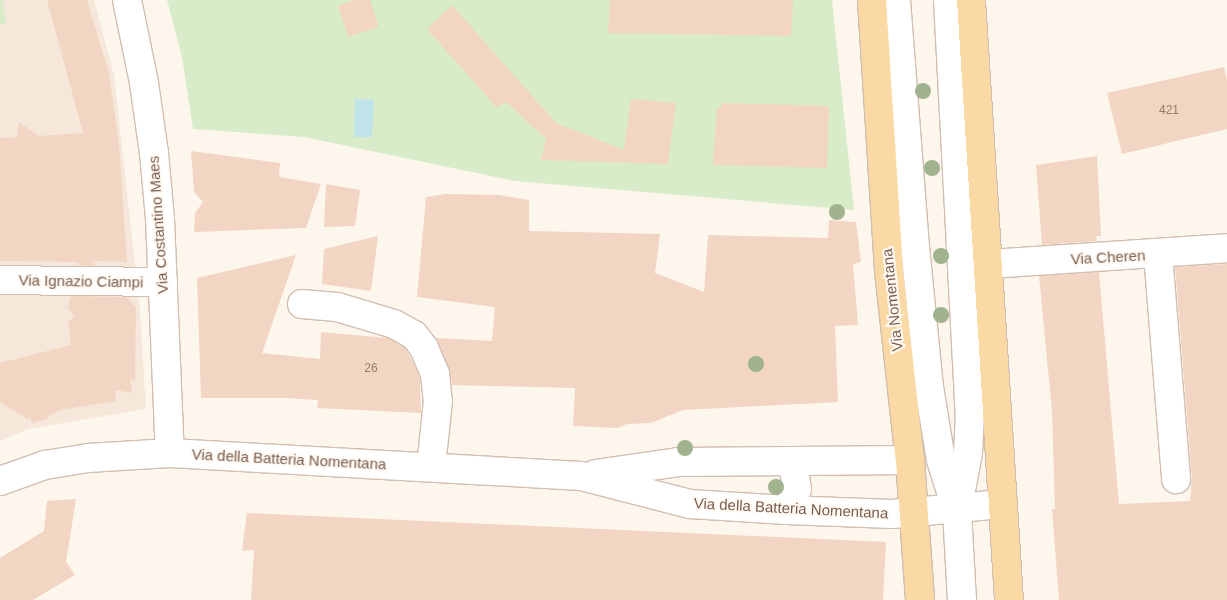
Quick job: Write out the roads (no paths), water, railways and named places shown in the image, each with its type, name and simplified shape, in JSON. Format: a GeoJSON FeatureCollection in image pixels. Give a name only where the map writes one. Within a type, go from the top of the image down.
{"type":"FeatureCollection","features":[{"type":"Feature","properties":{"kind":"main road","name":"Via Nomentana"},"geometry":{"type":"LineString","coordinates":[[872,0],[889,271],[910,460],[920,600]]}},
{"type":"Feature","properties":{"kind":"main road"},"geometry":{"type":"LineString","coordinates":[[971,0],[1008,600]]}},
{"type":"Feature","properties":{"kind":"street","name":"Via Costantino Maes"},"geometry":{"type":"LineString","coordinates":[[126,0],[148,112],[160,219],[170,453]]}},
{"type":"Feature","properties":{"kind":"street","name":"Via Nomentana"},"geometry":{"type":"LineString","coordinates":[[896,0],[915,248],[930,387],[941,460],[957,511],[962,600]]}},
{"type":"Feature","properties":{"kind":"street","name":"Via Nomentana"},"geometry":{"type":"LineString","coordinates":[[948,0],[970,414],[967,462],[957,511]]}},
{"type":"Feature","properties":{"kind":"street","name":"Via Cheren"},"geometry":{"type":"LineString","coordinates":[[988,264],[1227,248]]}},
{"type":"Feature","properties":{"kind":"street"},"geometry":{"type":"LineString","coordinates":[[1158,254],[1176,479]]}},
{"type":"Feature","properties":{"kind":"street","name":"Via Ignazio Ciampi"},"geometry":{"type":"LineString","coordinates":[[0,280],[163,282]]}},
{"type":"Feature","properties":{"kind":"street"},"geometry":{"type":"LineString","coordinates":[[302,304],[337,307],[394,324],[414,336],[424,348],[435,374],[438,401],[431,467]]}},
{"type":"Feature","properties":{"kind":"street","name":"Via della Batteria Nomentana"},"geometry":{"type":"LineString","coordinates":[[0,481],[32,469],[88,458],[170,453],[581,476],[690,504],[787,510],[913,513],[957,511],[1002,504]]}},
{"type":"Feature","properties":{"kind":"street","name":"Via della Batteria Nomentana"},"geometry":{"type":"LineString","coordinates":[[581,476],[678,462],[793,463],[910,460]]}},
{"type":"Feature","properties":{"kind":"street"},"geometry":{"type":"LineString","coordinates":[[787,510],[796,489],[793,463]]}},
{"type":"Feature","properties":{"kind":"water"},"geometry":{"type":"Polygon","coordinates":[[[355,99],[374,100],[372,137],[354,137],[355,99]]]}}]}
